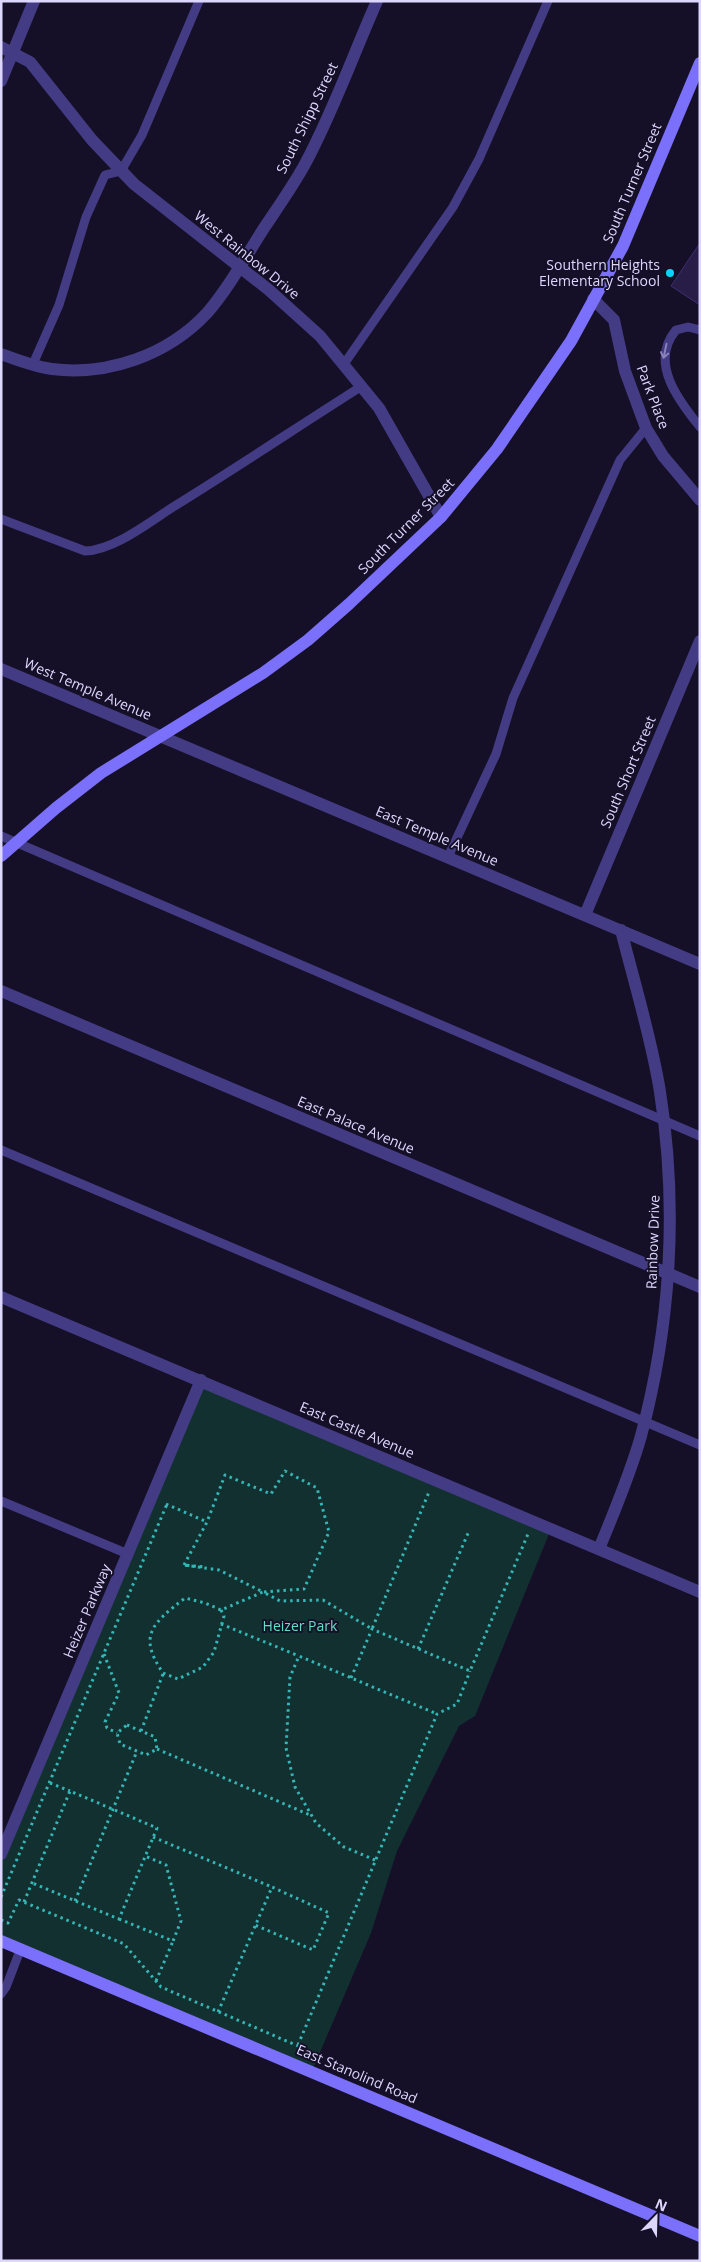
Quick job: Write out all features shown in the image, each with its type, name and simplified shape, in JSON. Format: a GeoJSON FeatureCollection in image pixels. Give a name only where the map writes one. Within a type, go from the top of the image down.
{"type":"FeatureCollection","features":[{"type":"Feature","properties":{"kind":"main road","name":"South Turner Street"},"geometry":{"type":"LineString","coordinates":[[1,856],[101,773],[263,673],[308,640],[378,578],[441,517],[497,449],[571,341],[623,246],[700,63]]}},
{"type":"Feature","properties":{"kind":"main road","name":"East Stanolind Road"},"geometry":{"type":"LineString","coordinates":[[1,1941],[700,2236]]}},
{"type":"Feature","properties":{"kind":"street"},"geometry":{"type":"LineString","coordinates":[[1,81],[7,50],[34,1]]}},
{"type":"Feature","properties":{"kind":"street","name":"South Shipp Street"},"geometry":{"type":"LineString","coordinates":[[1,354],[52,369],[107,367],[134,360],[162,348],[207,313],[240,267],[304,164],[376,1]]}},
{"type":"Feature","properties":{"kind":"street","name":"West Rainbow Drive"},"geometry":{"type":"LineString","coordinates":[[7,50],[30,62],[92,140],[134,184],[270,290],[320,336],[379,408],[441,517]]}},
{"type":"Feature","properties":{"kind":"street","name":"Park Place"},"geometry":{"type":"LineString","coordinates":[[592,300],[614,320],[625,371],[646,428],[663,456],[700,500]]}},
{"type":"Feature","properties":{"kind":"street","name":"South Short Street"},"geometry":{"type":"LineString","coordinates":[[585,915],[700,641]]}},
{"type":"Feature","properties":{"kind":"street","name":"West Temple Avenue"},"geometry":{"type":"LineString","coordinates":[[1,669],[162,736]]}},
{"type":"Feature","properties":{"kind":"street","name":"East Temple Avenue"},"geometry":{"type":"LineString","coordinates":[[162,736],[700,964]]}},
{"type":"Feature","properties":{"kind":"street","name":"Rainbow Drive"},"geometry":{"type":"LineString","coordinates":[[599,1549],[629,1473],[644,1422],[657,1365],[668,1273],[670,1199],[660,1090],[621,930]]}},
{"type":"Feature","properties":{"kind":"street","name":"East Palace Avenue"},"geometry":{"type":"LineString","coordinates":[[1,990],[700,1287]]}},
{"type":"Feature","properties":{"kind":"street","name":"East Castle Avenue"},"geometry":{"type":"LineString","coordinates":[[1,1297],[700,1592]]}},
{"type":"Feature","properties":{"kind":"street","name":"Heizer Parkway"},"geometry":{"type":"LineString","coordinates":[[1,1854],[201,1380]]}},
{"type":"Feature","properties":{"kind":"lane"},"geometry":{"type":"LineString","coordinates":[[33,364],[59,305],[86,217],[105,175],[121,171],[142,135],[199,1]]}},
{"type":"Feature","properties":{"kind":"lane"},"geometry":{"type":"LineString","coordinates":[[344,364],[453,207],[479,159],[548,1]]}},
{"type":"Feature","properties":{"kind":"lane"},"geometry":{"type":"LineString","coordinates":[[700,330],[688,327],[676,330],[664,348],[663,359],[669,381],[700,427]]}},
{"type":"Feature","properties":{"kind":"lane"},"geometry":{"type":"LineString","coordinates":[[1,519],[85,551],[98,551],[128,535],[362,386]]}},
{"type":"Feature","properties":{"kind":"lane"},"geometry":{"type":"LineString","coordinates":[[448,857],[496,754],[513,698],[599,505],[620,460],[646,428]]}},
{"type":"Feature","properties":{"kind":"lane"},"geometry":{"type":"LineString","coordinates":[[1,836],[700,1136]]}},
{"type":"Feature","properties":{"kind":"lane"},"geometry":{"type":"LineString","coordinates":[[1,1150],[700,1445]]}},
{"type":"Feature","properties":{"kind":"lane"},"geometry":{"type":"LineString","coordinates":[[1,1501],[128,1554]]}},
{"type":"Feature","properties":{"kind":"lane"},"geometry":{"type":"LineString","coordinates":[[1,1994],[6,1987],[21,1948]]}},
{"type":"Feature","properties":{"kind":"path"},"geometry":{"type":"LineString","coordinates":[[184,1565],[207,1522],[225,1474],[271,1494],[285,1471],[317,1488],[329,1532],[304,1589],[263,1592],[221,1610]]}},
{"type":"Feature","properties":{"kind":"path"},"geometry":{"type":"LineString","coordinates":[[351,1678],[434,1480]]}},
{"type":"Feature","properties":{"kind":"path"},"geometry":{"type":"LineString","coordinates":[[152,1498],[207,1522]]}},
{"type":"Feature","properties":{"kind":"path"},"geometry":{"type":"LineString","coordinates":[[1,1897],[167,1504]]}},
{"type":"Feature","properties":{"kind":"path"},"geometry":{"type":"LineString","coordinates":[[298,2045],[437,1714],[457,1704],[534,1522]]}},
{"type":"Feature","properties":{"kind":"path"},"geometry":{"type":"LineString","coordinates":[[418,1649],[469,1531]]}},
{"type":"Feature","properties":{"kind":"path"},"geometry":{"type":"LineString","coordinates":[[184,1565],[219,1570],[280,1601],[323,1600],[372,1628],[470,1671]]}},
{"type":"Feature","properties":{"kind":"path"},"geometry":{"type":"LineString","coordinates":[[184,1565],[204,1567]]}},
{"type":"Feature","properties":{"kind":"path"},"geometry":{"type":"LineString","coordinates":[[185,1598],[205,1603],[221,1610],[224,1616],[214,1652],[203,1667],[178,1679],[163,1673],[150,1648],[150,1635],[166,1613],[185,1598]]}},
{"type":"Feature","properties":{"kind":"path"},"geometry":{"type":"LineString","coordinates":[[221,1624],[437,1714]]}},
{"type":"Feature","properties":{"kind":"path"},"geometry":{"type":"LineString","coordinates":[[104,1654],[119,1693],[105,1722],[107,1728],[117,1733],[120,1744],[136,1751],[146,1755],[157,1749]]}},
{"type":"Feature","properties":{"kind":"path"},"geometry":{"type":"LineString","coordinates":[[299,1656],[290,1677],[286,1748],[295,1787],[316,1823],[344,1847],[375,1860]]}},
{"type":"Feature","properties":{"kind":"path"},"geometry":{"type":"LineString","coordinates":[[141,1731],[163,1673]]}},
{"type":"Feature","properties":{"kind":"path"},"geometry":{"type":"LineString","coordinates":[[117,1733],[127,1725],[155,1737],[157,1749]]}},
{"type":"Feature","properties":{"kind":"path"},"geometry":{"type":"LineString","coordinates":[[157,1749],[311,1816]]}},
{"type":"Feature","properties":{"kind":"path"},"geometry":{"type":"LineString","coordinates":[[76,1901],[136,1751]]}},
{"type":"Feature","properties":{"kind":"path"},"geometry":{"type":"LineString","coordinates":[[50,1783],[157,1828],[119,1919]]}},
{"type":"Feature","properties":{"kind":"path"},"geometry":{"type":"LineString","coordinates":[[24,1902],[70,1792]]}},
{"type":"Feature","properties":{"kind":"path"},"geometry":{"type":"LineString","coordinates":[[153,1837],[330,1913],[313,1950],[255,1925]]}},
{"type":"Feature","properties":{"kind":"path"},"geometry":{"type":"LineString","coordinates":[[145,1856],[166,1865],[181,1921],[156,1981]]}},
{"type":"Feature","properties":{"kind":"path"},"geometry":{"type":"LineString","coordinates":[[32,1883],[173,1941]]}},
{"type":"Feature","properties":{"kind":"path"},"geometry":{"type":"LineString","coordinates":[[218,2012],[272,1887]]}},
{"type":"Feature","properties":{"kind":"path"},"geometry":{"type":"LineString","coordinates":[[1,1920],[8,1923],[19,1900],[124,1944],[161,1988],[319,2055]]}},
{"type":"Feature","properties":{"kind":"green space","name":"Heizer Park"},"geometry":{"type":"Polygon","coordinates":[[[201,1380],[551,1529],[475,1716],[459,1726],[397,1851],[371,1933],[312,2071],[1,1941],[1,1854],[201,1380]]]}},
{"type":"Feature","properties":{"kind":"building"},"geometry":{"type":"Polygon","coordinates":[[[700,243],[700,305],[671,286],[700,243]]]}},
{"type":"Feature","properties":{"kind":"place","name":"Southern Heights Elementary School"},"geometry":{"type":"Point","coordinates":[670,273]}}]}
